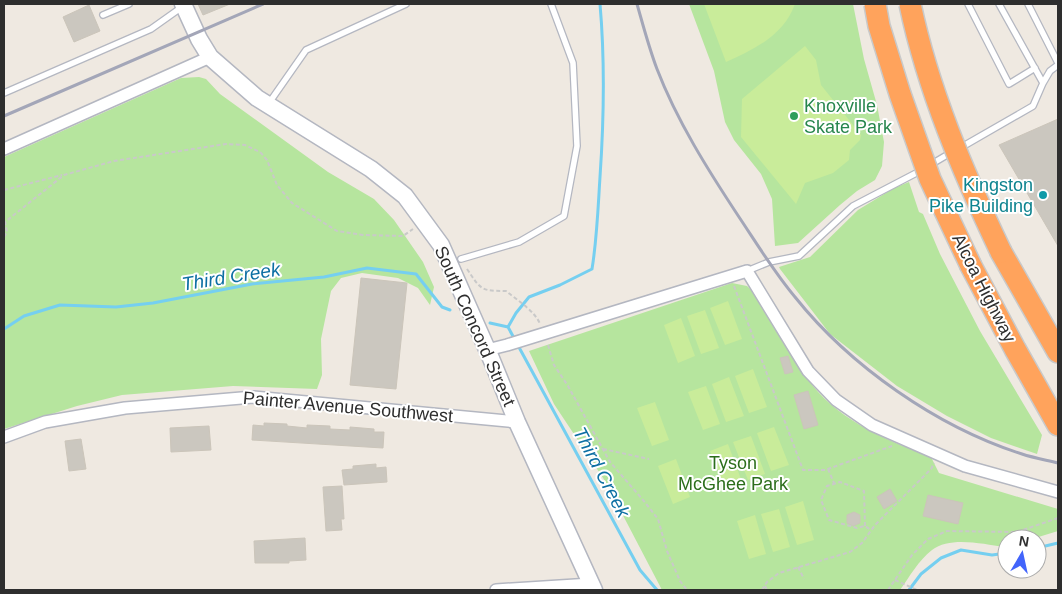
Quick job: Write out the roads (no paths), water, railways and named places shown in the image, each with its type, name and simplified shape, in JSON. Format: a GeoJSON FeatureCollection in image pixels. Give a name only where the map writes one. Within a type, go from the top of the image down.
{"type":"FeatureCollection","features":[{"type":"Feature","properties":{"kind":"highway","name":"Alcoa Highway"},"geometry":{"type":"LineString","coordinates":[[874,4],[900,94],[930,179],[971,266],[1058,425]]}},
{"type":"Feature","properties":{"kind":"highway","name":"Alcoa Highway"},"geometry":{"type":"LineString","coordinates":[[910,4],[927,68],[972,191],[1001,252],[1058,352]]}},
{"type":"Feature","properties":{"kind":"street","name":"South Concord Street"},"geometry":{"type":"LineString","coordinates":[[184,5],[199,39],[210,57],[256,98],[371,169],[405,196],[441,245],[517,422],[592,587]]}},
{"type":"Feature","properties":{"kind":"street"},"geometry":{"type":"LineString","coordinates":[[4,149],[210,57]]}},
{"type":"Feature","properties":{"kind":"street"},"geometry":{"type":"LineString","coordinates":[[487,350],[507,346],[747,271],[808,371],[836,400],[872,425],[938,455],[965,466],[1058,492]]}},
{"type":"Feature","properties":{"kind":"street","name":"Painter Avenue Southwest"},"geometry":{"type":"LineString","coordinates":[[4,437],[45,422],[125,408],[252,397],[517,422]]}},
{"type":"Feature","properties":{"kind":"street"},"geometry":{"type":"LineString","coordinates":[[496,590],[592,587]]}},
{"type":"Feature","properties":{"kind":"lane"},"geometry":{"type":"LineString","coordinates":[[103,15],[129,4]]}},
{"type":"Feature","properties":{"kind":"lane"},"geometry":{"type":"LineString","coordinates":[[268,105],[306,50],[406,4]]}},
{"type":"Feature","properties":{"kind":"lane"},"geometry":{"type":"LineString","coordinates":[[462,259],[519,242],[564,216],[577,146],[573,63],[551,4]]}},
{"type":"Feature","properties":{"kind":"lane"},"geometry":{"type":"LineString","coordinates":[[968,4],[1009,84],[1034,68]]}},
{"type":"Feature","properties":{"kind":"lane"},"geometry":{"type":"LineString","coordinates":[[999,4],[1043,83]]}},
{"type":"Feature","properties":{"kind":"lane"},"geometry":{"type":"LineString","coordinates":[[747,271],[769,262],[799,256],[853,206],[896,184],[1033,106],[1050,71],[1058,64],[1028,4]]}},
{"type":"Feature","properties":{"kind":"lane"},"geometry":{"type":"LineString","coordinates":[[4,92],[151,29],[184,5]]}},
{"type":"Feature","properties":{"kind":"waterway"},"geometry":{"type":"LineString","coordinates":[[508,327],[529,297],[560,285],[592,269],[597,223],[603,112],[603,47],[600,4]]}},
{"type":"Feature","properties":{"kind":"waterway","name":"Third Creek"},"geometry":{"type":"LineString","coordinates":[[4,329],[24,316],[60,305],[116,307],[153,303],[252,284],[324,277],[367,268],[416,274],[442,307],[450,310]]}},
{"type":"Feature","properties":{"kind":"waterway","name":"Third Creek"},"geometry":{"type":"LineString","coordinates":[[490,323],[508,327],[640,570],[657,590]]}},
{"type":"Feature","properties":{"kind":"waterway","name":"Third Creek"},"geometry":{"type":"LineString","coordinates":[[1047,546],[1058,543]]}},
{"type":"Feature","properties":{"kind":"waterway","name":"Third Creek"},"geometry":{"type":"LineString","coordinates":[[909,590],[921,574],[941,558],[961,550],[997,554]]}},
{"type":"Feature","properties":{"kind":"railway"},"geometry":{"type":"LineString","coordinates":[[4,116],[263,4]]}},
{"type":"Feature","properties":{"kind":"railway"},"geometry":{"type":"LineString","coordinates":[[637,4],[657,69],[694,145],[773,268],[817,322],[869,370],[927,411],[958,428],[990,442],[1026,455],[1058,463]]}},
{"type":"Feature","properties":{"kind":"place","name":"Knoxville Skate Park"},"geometry":{"type":"Point","coordinates":[794,116]}},
{"type":"Feature","properties":{"kind":"place","name":"Kingston Pike Building"},"geometry":{"type":"Point","coordinates":[1043,195]}},
{"type":"Feature","properties":{"kind":"park label","name":"Tyson McGhee Park"},"geometry":{"type":"Point","coordinates":[733,473]}}]}
